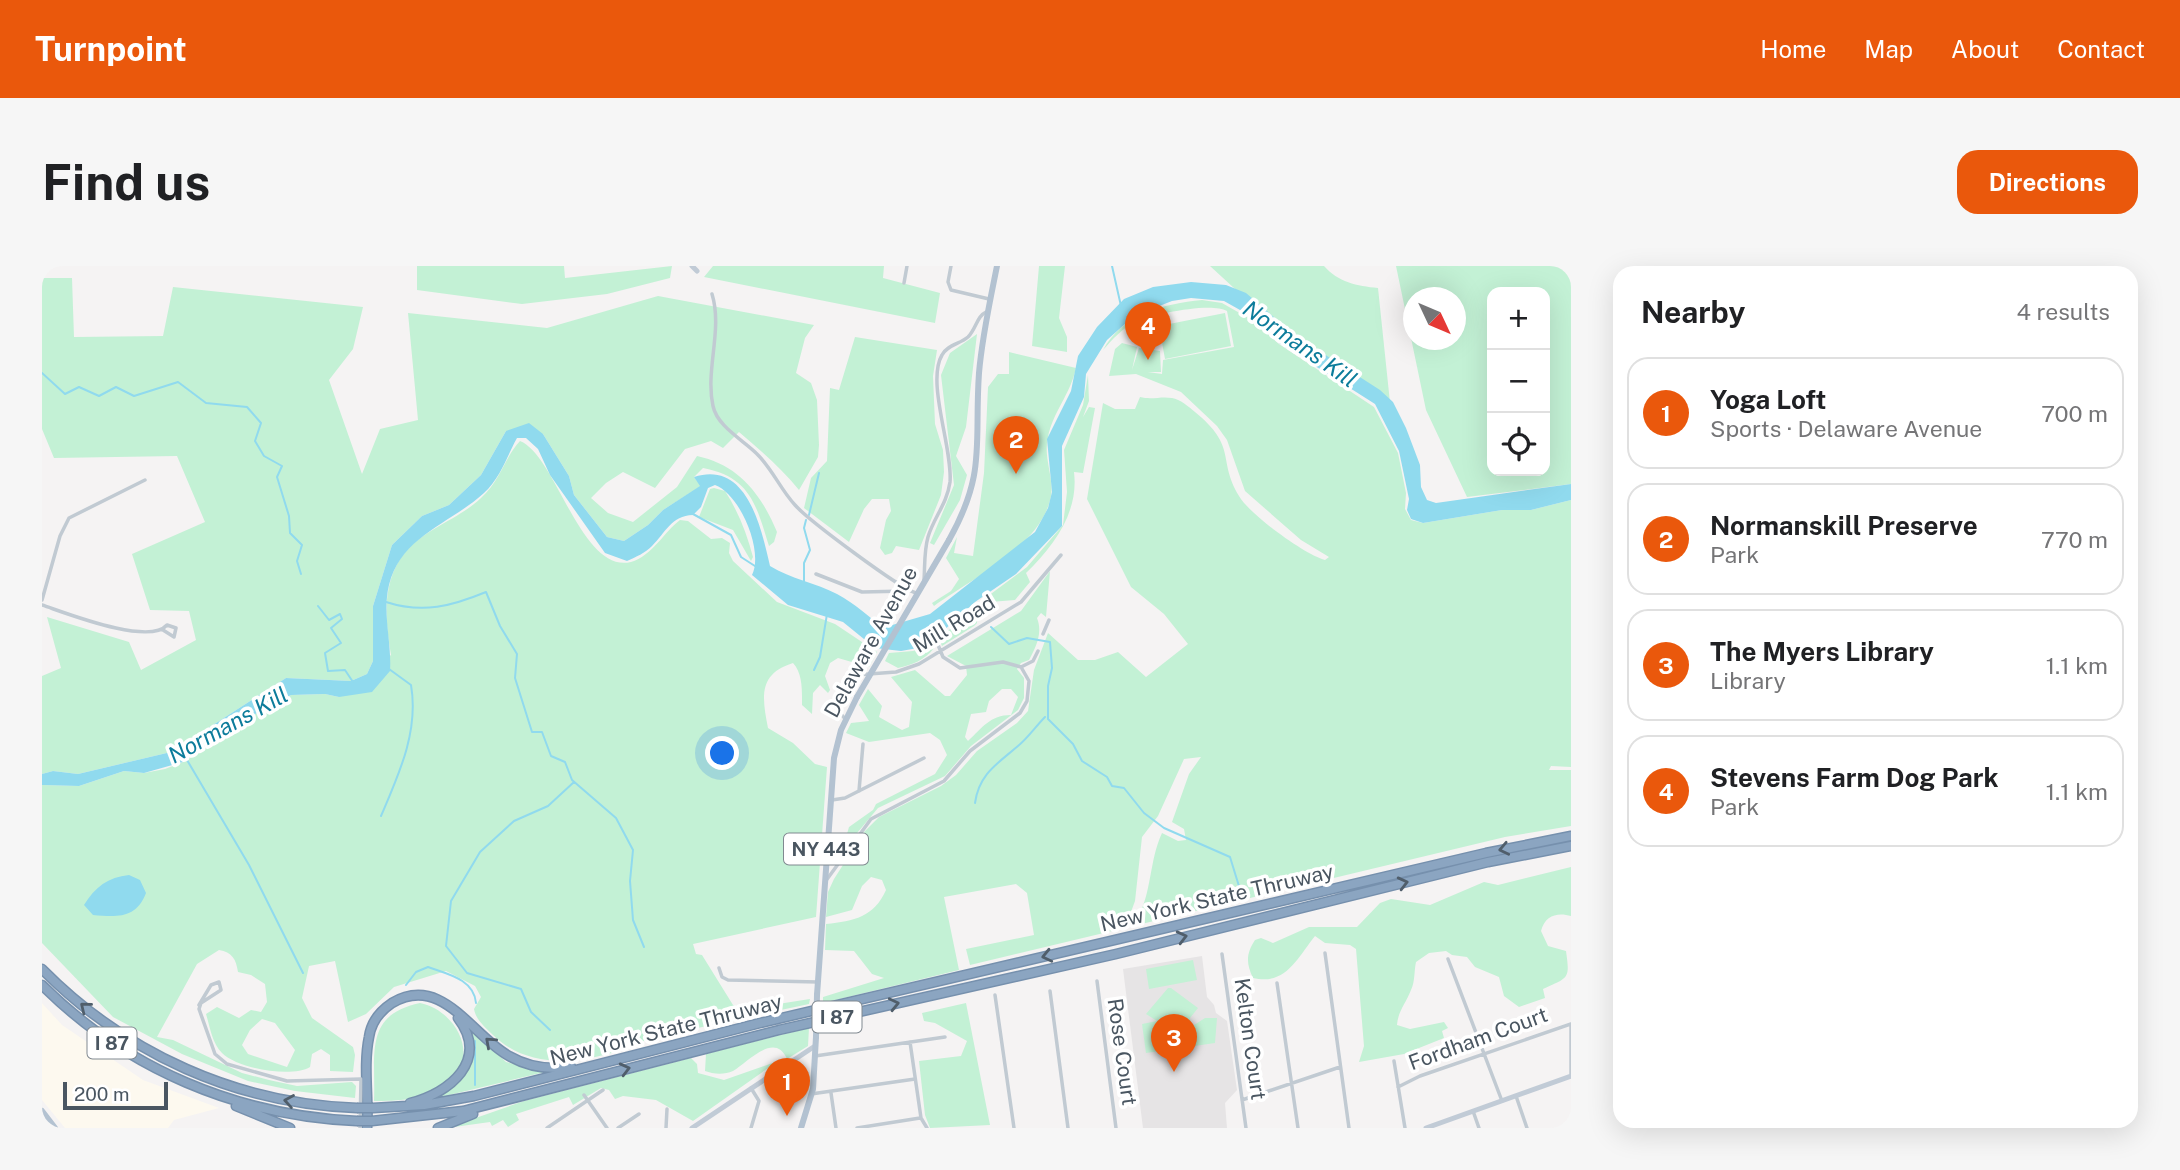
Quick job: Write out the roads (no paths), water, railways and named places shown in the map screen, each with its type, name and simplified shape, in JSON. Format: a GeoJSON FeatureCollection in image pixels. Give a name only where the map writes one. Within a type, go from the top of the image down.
{"type":"FeatureCollection","features":[{"type":"Feature","properties":{"kind":"highway","name":"New York State Thruway"},"geometry":{"type":"LineString","coordinates":[[42,969],[101,1020],[139,1045],[188,1071],[267,1097],[357,1108],[424,1105],[460,1099],[1113,940],[1571,836]]}},
{"type":"Feature","properties":{"kind":"highway","name":"New York State Thruway"},"geometry":{"type":"LineString","coordinates":[[42,985],[78,1018],[116,1046],[193,1086],[264,1109],[370,1126],[450,1114],[779,1030],[1116,954],[1488,862],[1571,846]]}},
{"type":"Feature","properties":{"kind":"highway"},"geometry":{"type":"LineString","coordinates":[[370,1126],[371,1030],[384,1009],[405,998],[424,996],[445,1002],[499,1050],[528,1064],[564,1068],[614,1060]]}},
{"type":"Feature","properties":{"kind":"highway"},"geometry":{"type":"LineString","coordinates":[[370,1126],[371,1047],[377,1024],[390,1009],[409,1000],[426,999],[448,1008],[461,1022],[468,1041],[468,1057],[459,1077],[448,1088],[428,1097],[373,1108]]}},
{"type":"Feature","properties":{"kind":"highway"},"geometry":{"type":"LineString","coordinates":[[193,1086],[196,1090],[290,1128]]}},
{"type":"Feature","properties":{"kind":"highway"},"geometry":{"type":"LineString","coordinates":[[438,1128],[493,1106],[559,1086]]}},
{"type":"Feature","properties":{"kind":"main road","name":"Delaware Avenue"},"geometry":{"type":"LineString","coordinates":[[801,1128],[811,1094],[815,1056],[823,883],[835,752],[846,720],[968,502],[977,468],[979,374],[997,266]]}},
{"type":"Feature","properties":{"kind":"main road"},"geometry":{"type":"LineString","coordinates":[[42,1111],[55,1128]]}},
{"type":"Feature","properties":{"kind":"street"},"geometry":{"type":"LineString","coordinates":[[904,283],[907,266]]}},
{"type":"Feature","properties":{"kind":"street"},"geometry":{"type":"LineString","coordinates":[[951,266],[948,284],[953,291],[991,299]]}},
{"type":"Feature","properties":{"kind":"street"},"geometry":{"type":"LineString","coordinates":[[712,294],[716,310],[713,405],[719,418],[758,455],[797,507],[907,591]]}},
{"type":"Feature","properties":{"kind":"street"},"geometry":{"type":"LineString","coordinates":[[816,574],[862,592],[921,592],[931,529],[946,501],[950,477],[949,453],[940,414],[939,361],[946,350],[967,337],[982,313],[989,312]]}},
{"type":"Feature","properties":{"kind":"street"},"geometry":{"type":"LineString","coordinates":[[145,480],[69,518],[60,536],[42,603],[142,634],[163,630]]}},
{"type":"Feature","properties":{"kind":"street","name":"Mill Road"},"geometry":{"type":"LineString","coordinates":[[846,720],[835,708],[841,688],[850,677],[906,670],[939,652],[1021,602],[1061,555]]}},
{"type":"Feature","properties":{"kind":"street"},"geometry":{"type":"LineString","coordinates":[[1043,634],[1049,620]]}},
{"type":"Feature","properties":{"kind":"street"},"geometry":{"type":"LineString","coordinates":[[936,640],[939,652],[953,665],[964,669],[1003,662],[1021,667],[1033,661],[1038,651]]}},
{"type":"Feature","properties":{"kind":"street"},"geometry":{"type":"LineString","coordinates":[[823,883],[871,819],[944,781],[970,751],[1020,713],[1027,701],[1029,681],[1021,667]]}},
{"type":"Feature","properties":{"kind":"street"},"geometry":{"type":"LineString","coordinates":[[859,791],[863,744]]}},
{"type":"Feature","properties":{"kind":"street"},"geometry":{"type":"LineString","coordinates":[[830,800],[841,800],[924,758]]}},
{"type":"Feature","properties":{"kind":"street"},"geometry":{"type":"LineString","coordinates":[[1325,953],[1349,1128]]}},
{"type":"Feature","properties":{"kind":"street","name":"Kelton Court"},"geometry":{"type":"LineString","coordinates":[[1222,954],[1246,1128]]}},
{"type":"Feature","properties":{"kind":"street"},"geometry":{"type":"LineString","coordinates":[[1448,959],[1502,1101]]}},
{"type":"Feature","properties":{"kind":"street"},"geometry":{"type":"LineString","coordinates":[[719,968],[722,977],[728,979],[818,982]]}},
{"type":"Feature","properties":{"kind":"street","name":"Rose Court"},"geometry":{"type":"LineString","coordinates":[[1097,981],[1116,1128]]}},
{"type":"Feature","properties":{"kind":"street"},"geometry":{"type":"LineString","coordinates":[[200,1005],[219,992],[219,982],[211,985],[200,1005],[215,1054],[225,1062],[287,1081],[361,1079],[358,1124]]}},
{"type":"Feature","properties":{"kind":"street"},"geometry":{"type":"LineString","coordinates":[[1277,983],[1298,1128]]}},
{"type":"Feature","properties":{"kind":"street"},"geometry":{"type":"LineString","coordinates":[[1050,991],[1068,1128]]}},
{"type":"Feature","properties":{"kind":"street"},"geometry":{"type":"LineString","coordinates":[[995,995],[1014,1128]]}},
{"type":"Feature","properties":{"kind":"street"},"geometry":{"type":"LineString","coordinates":[[1428,1128],[1571,1076],[1571,1025]]}},
{"type":"Feature","properties":{"kind":"street","name":"Fordham Court"},"geometry":{"type":"LineString","coordinates":[[1398,1087],[1484,1053],[1571,1025]]}},
{"type":"Feature","properties":{"kind":"street"},"geometry":{"type":"LineString","coordinates":[[815,1056],[946,1037]]}},
{"type":"Feature","properties":{"kind":"street"},"geometry":{"type":"LineString","coordinates":[[910,1042],[921,1118],[927,1128]]}},
{"type":"Feature","properties":{"kind":"street"},"geometry":{"type":"LineString","coordinates":[[692,1128],[815,1046]]}},
{"type":"Feature","properties":{"kind":"street"},"geometry":{"type":"LineString","coordinates":[[1394,1060],[1405,1128]]}},
{"type":"Feature","properties":{"kind":"street"},"geometry":{"type":"LineString","coordinates":[[1242,1100],[1340,1067]]}},
{"type":"Feature","properties":{"kind":"street"},"geometry":{"type":"LineString","coordinates":[[811,1094],[915,1079]]}},
{"type":"Feature","properties":{"kind":"street"},"geometry":{"type":"LineString","coordinates":[[750,1088],[759,1101],[751,1128]]}},
{"type":"Feature","properties":{"kind":"street"},"geometry":{"type":"LineString","coordinates":[[547,1128],[603,1090]]}},
{"type":"Feature","properties":{"kind":"street"},"geometry":{"type":"LineString","coordinates":[[831,1093],[836,1128]]}},
{"type":"Feature","properties":{"kind":"street"},"geometry":{"type":"LineString","coordinates":[[584,1095],[607,1128]]}},
{"type":"Feature","properties":{"kind":"street"},"geometry":{"type":"LineString","coordinates":[[1516,1096],[1527,1128]]}},
{"type":"Feature","properties":{"kind":"street"},"geometry":{"type":"LineString","coordinates":[[666,1128],[667,1109]]}},
{"type":"Feature","properties":{"kind":"street"},"geometry":{"type":"LineString","coordinates":[[1473,1111],[1479,1128]]}},
{"type":"Feature","properties":{"kind":"street"},"geometry":{"type":"LineString","coordinates":[[618,1128],[639,1114]]}},
{"type":"Feature","properties":{"kind":"street"},"geometry":{"type":"LineString","coordinates":[[857,1128],[921,1118]]}},
{"type":"Feature","properties":{"kind":"water","name":"Normans Kill"},"geometry":{"type":"Polygon","coordinates":[[[1191,282],[1226,285],[1246,293],[1296,336],[1380,390],[1393,402],[1420,465],[1421,487],[1427,500],[1436,503],[1571,484],[1571,500],[1531,510],[1502,510],[1423,523],[1411,519],[1407,510],[1409,499],[1399,451],[1375,404],[1279,343],[1256,319],[1224,301],[1191,298],[1172,301],[1134,316],[1107,340],[1086,374],[1084,397],[1062,446],[1062,526],[1016,574],[975,602],[930,643],[901,651],[875,648],[843,622],[788,605],[752,575],[755,552],[747,524],[733,499],[715,485],[708,488],[701,507],[693,515],[679,518],[643,553],[627,561],[605,553],[550,475],[538,449],[526,438],[517,438],[490,487],[471,504],[415,543],[395,568],[386,607],[390,671],[372,692],[339,697],[325,694],[291,695],[246,719],[183,762],[144,773],[124,771],[79,786],[42,785],[42,774],[53,771],[78,774],[171,752],[286,678],[351,681],[367,674],[373,661],[373,606],[392,545],[422,516],[449,505],[481,475],[506,431],[529,423],[543,434],[569,476],[574,495],[607,537],[624,541],[648,525],[663,510],[700,486],[694,477],[712,474],[727,478],[739,487],[748,500],[762,533],[770,566],[837,594],[882,628],[930,614],[1035,532],[1048,508],[1052,492],[1047,439],[1071,391],[1078,356],[1097,327],[1124,299],[1153,287],[1191,282]]]}},
{"type":"Feature","properties":{"kind":"water"},"geometry":{"type":"Polygon","coordinates":[[[129,875],[140,880],[146,893],[137,908],[131,912],[118,916],[93,915],[84,905],[103,884],[129,875]]]}},
{"type":"Feature","properties":{"kind":"waterway"},"geometry":{"type":"LineString","coordinates":[[1112,266],[1121,306]]}},
{"type":"Feature","properties":{"kind":"waterway"},"geometry":{"type":"LineString","coordinates":[[42,373],[65,394],[79,387],[99,396],[116,387],[134,396],[178,382],[206,403],[247,407],[261,423],[255,441],[264,456],[282,466],[277,477],[289,516],[290,533],[302,545],[297,561],[301,574]]}},
{"type":"Feature","properties":{"kind":"waterway"},"geometry":{"type":"LineString","coordinates":[[809,515],[819,473]]}},
{"type":"Feature","properties":{"kind":"waterway"},"geometry":{"type":"LineString","coordinates":[[693,514],[731,535],[741,557],[758,568]]}},
{"type":"Feature","properties":{"kind":"waterway"},"geometry":{"type":"LineString","coordinates":[[804,581],[804,563],[810,550],[804,528],[806,520]]}},
{"type":"Feature","properties":{"kind":"waterway"},"geometry":{"type":"LineString","coordinates":[[386,602],[400,606],[437,607],[486,592],[500,626],[517,654],[515,678],[532,732],[542,732],[551,756],[565,762],[572,780],[616,818],[633,850],[630,881],[633,920],[644,947]]}},
{"type":"Feature","properties":{"kind":"waterway"},"geometry":{"type":"LineString","coordinates":[[318,606],[329,620],[340,614],[342,619],[331,628],[341,643],[325,653],[328,671],[345,670],[353,682]]}},
{"type":"Feature","properties":{"kind":"waterway"},"geometry":{"type":"LineString","coordinates":[[965,613],[976,619]]}},
{"type":"Feature","properties":{"kind":"waterway"},"geometry":{"type":"LineString","coordinates":[[814,670],[820,657],[827,614]]}},
{"type":"Feature","properties":{"kind":"waterway"},"geometry":{"type":"LineString","coordinates":[[991,627],[1009,644],[1027,638],[1050,642],[1052,668],[1048,686],[1048,719],[1073,744],[1082,761],[1107,777],[1112,786],[1124,788],[1144,813],[1164,828],[1230,857],[1242,896]]}},
{"type":"Feature","properties":{"kind":"waterway"},"geometry":{"type":"LineString","coordinates":[[381,816],[406,752],[413,702],[411,685],[389,669]]}},
{"type":"Feature","properties":{"kind":"waterway"},"geometry":{"type":"LineString","coordinates":[[975,803],[980,784],[990,770],[1022,743],[1045,717]]}},
{"type":"Feature","properties":{"kind":"waterway","name":"Normans Kill"},"geometry":{"type":"LineString","coordinates":[[187,760],[249,865],[303,973]]}},
{"type":"Feature","properties":{"kind":"waterway"},"geometry":{"type":"LineString","coordinates":[[550,1030],[531,1012],[521,989],[467,973],[446,946],[451,901],[480,852],[514,821],[548,806],[574,782]]}},
{"type":"Feature","properties":{"kind":"waterway"},"geometry":{"type":"LineString","coordinates":[[406,985],[416,972],[428,967],[465,983],[474,995],[476,1003]]}},
{"type":"Feature","properties":{"kind":"waterway"},"geometry":{"type":"LineString","coordinates":[[475,1041],[475,1085]]}},
{"type":"Feature","properties":{"kind":"place","name":"Stevens Farm Dog Park"},"geometry":{"type":"Point","coordinates":[1148,360]}},
{"type":"Feature","properties":{"kind":"place","name":"Normanskill Preserve"},"geometry":{"type":"Point","coordinates":[1016,474]}},
{"type":"Feature","properties":{"kind":"place","name":"The Myers Library"},"geometry":{"type":"Point","coordinates":[1174,1072]}},
{"type":"Feature","properties":{"kind":"place","name":"Yoga Loft"},"geometry":{"type":"Point","coordinates":[787,1116]}}]}
